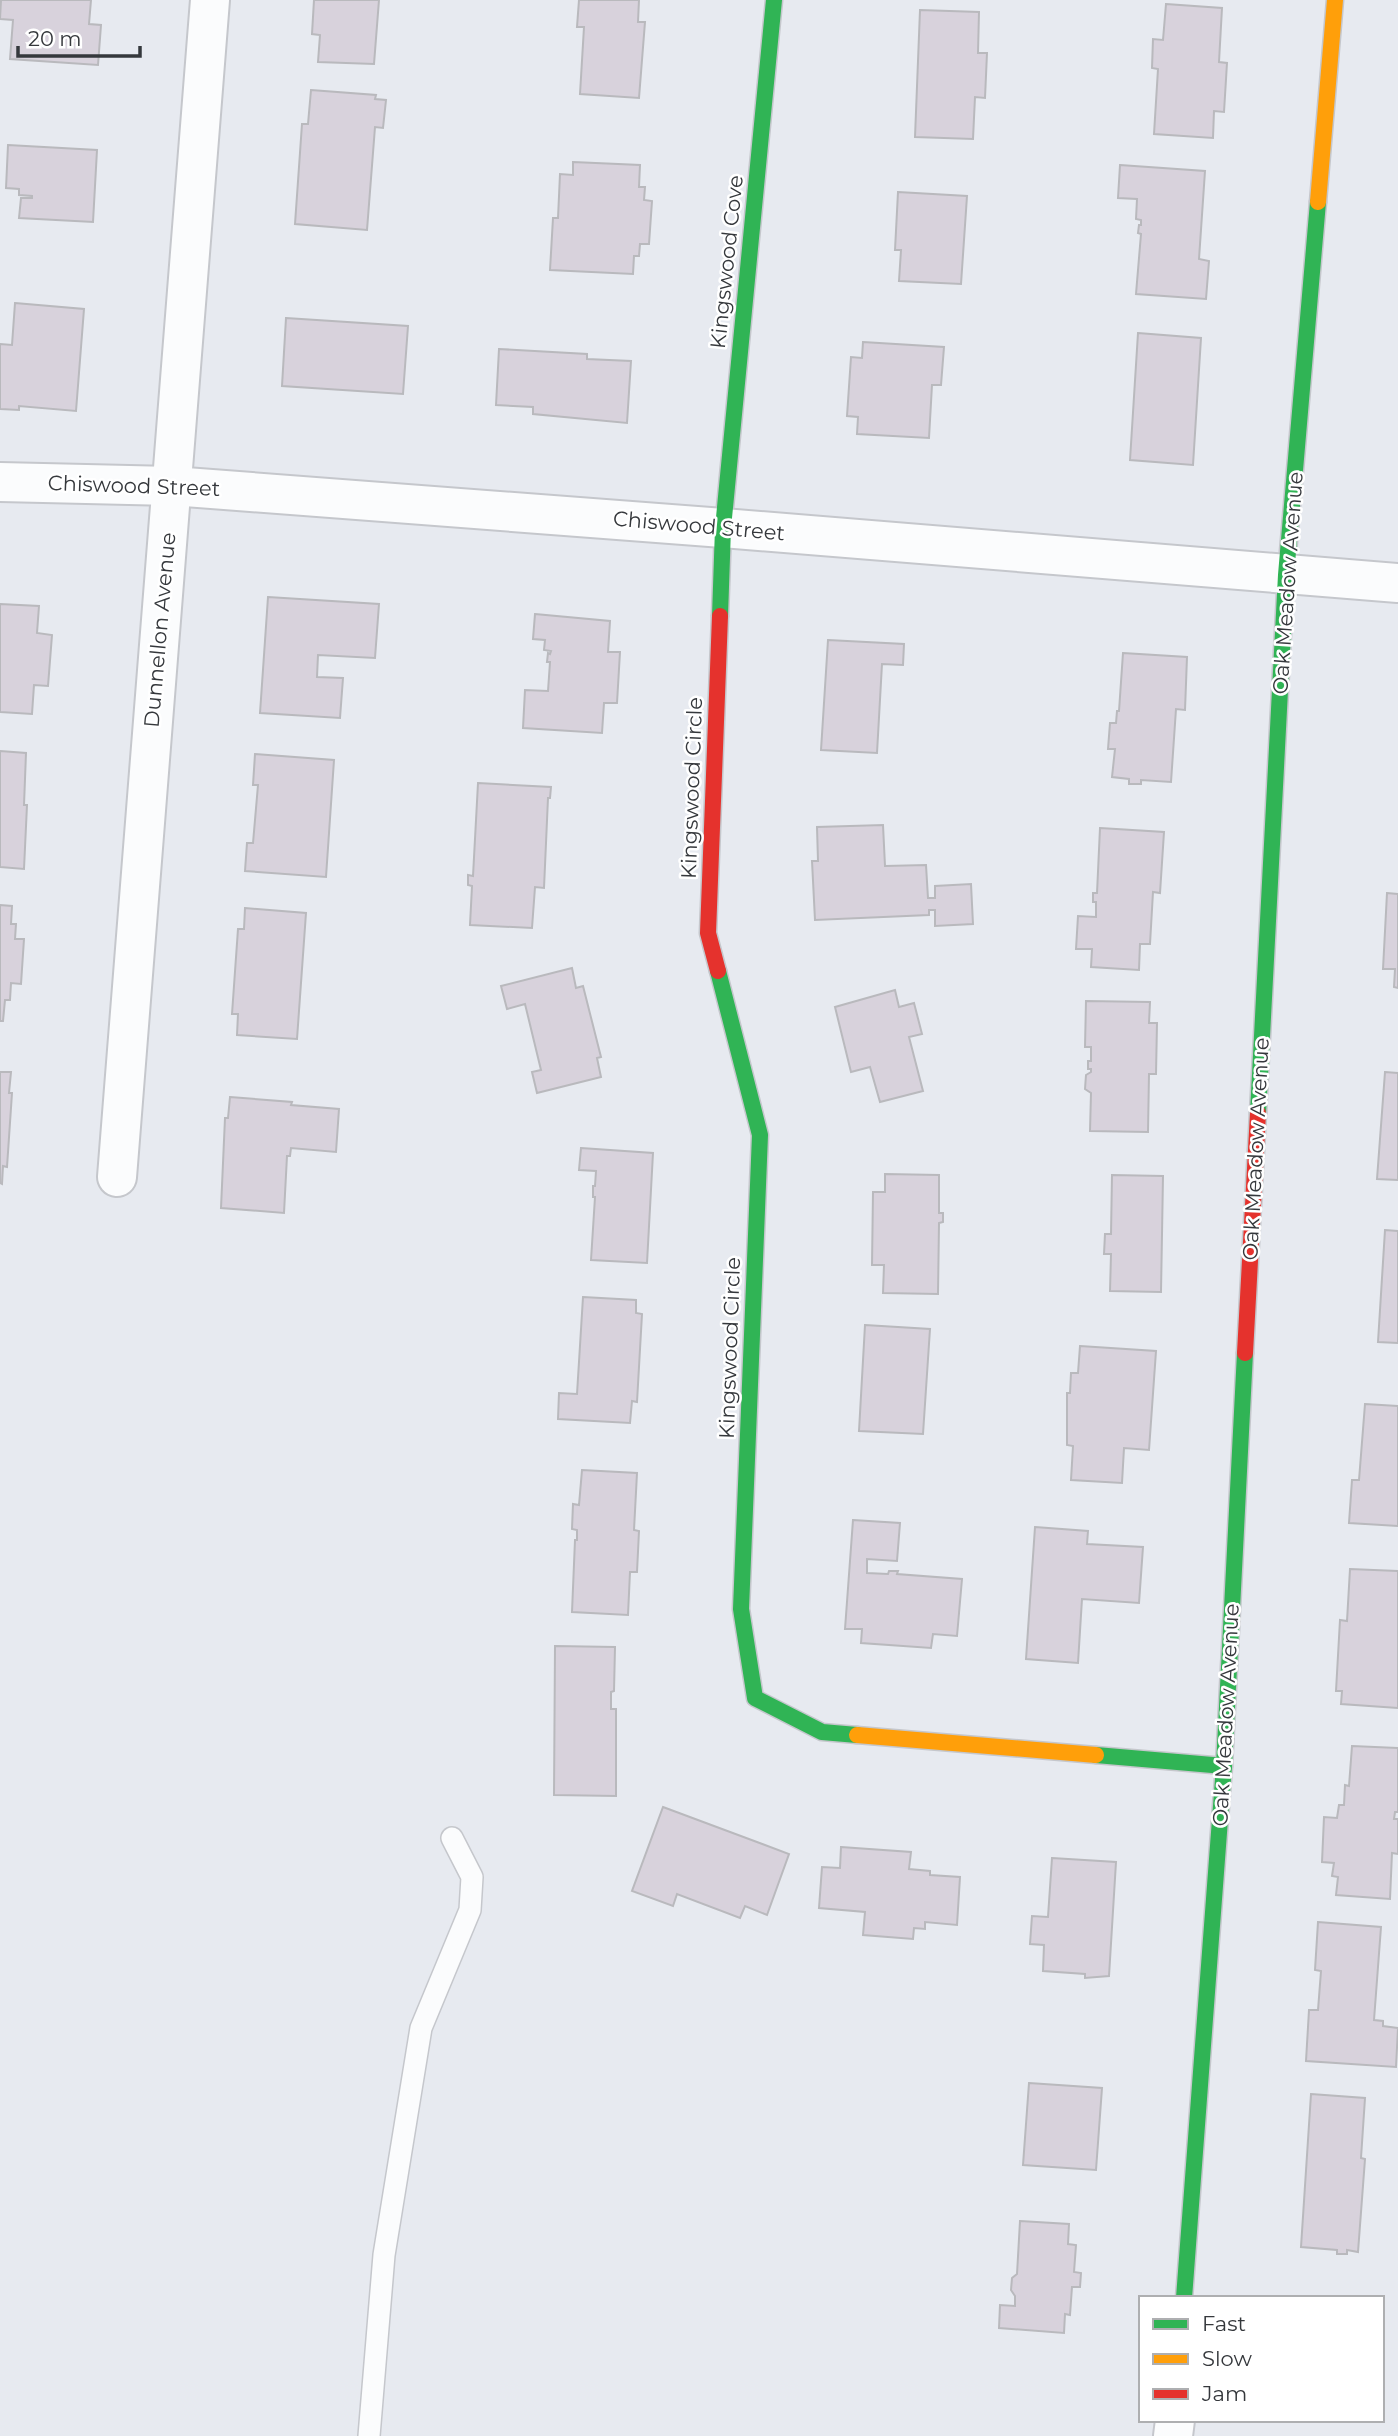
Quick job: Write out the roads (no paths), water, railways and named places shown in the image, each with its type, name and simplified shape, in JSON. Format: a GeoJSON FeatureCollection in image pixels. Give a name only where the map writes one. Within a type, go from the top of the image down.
{"type":"FeatureCollection","features":[{"type":"Feature","properties":{"kind":"street","name":"Dunnellon Avenue"},"geometry":{"type":"LineString","coordinates":[[117,1177],[210,0]]}},
{"type":"Feature","properties":{"kind":"street","name":"Kingswood Cove"},"geometry":{"type":"LineString","coordinates":[[723,528],[774,0]]}},
{"type":"Feature","properties":{"kind":"street","name":"Oak Meadow Avenue"},"geometry":{"type":"LineString","coordinates":[[1184,2296],[1224,1766],[1286,576],[1335,0]]}},
{"type":"Feature","properties":{"kind":"street","name":"Chiswood Street"},"geometry":{"type":"LineString","coordinates":[[0,482],[172,486],[1398,583]]}},
{"type":"Feature","properties":{"kind":"street","name":"Kingswood Circle"},"geometry":{"type":"LineString","coordinates":[[723,528],[708,933],[760,1135],[741,1609],[755,1698],[822,1732],[1224,1766]]}},
{"type":"Feature","properties":{"kind":"lane"},"geometry":{"type":"LineString","coordinates":[[369,2436],[384,2255],[421,2028],[470,1910],[472,1878],[452,1838]]}}]}
